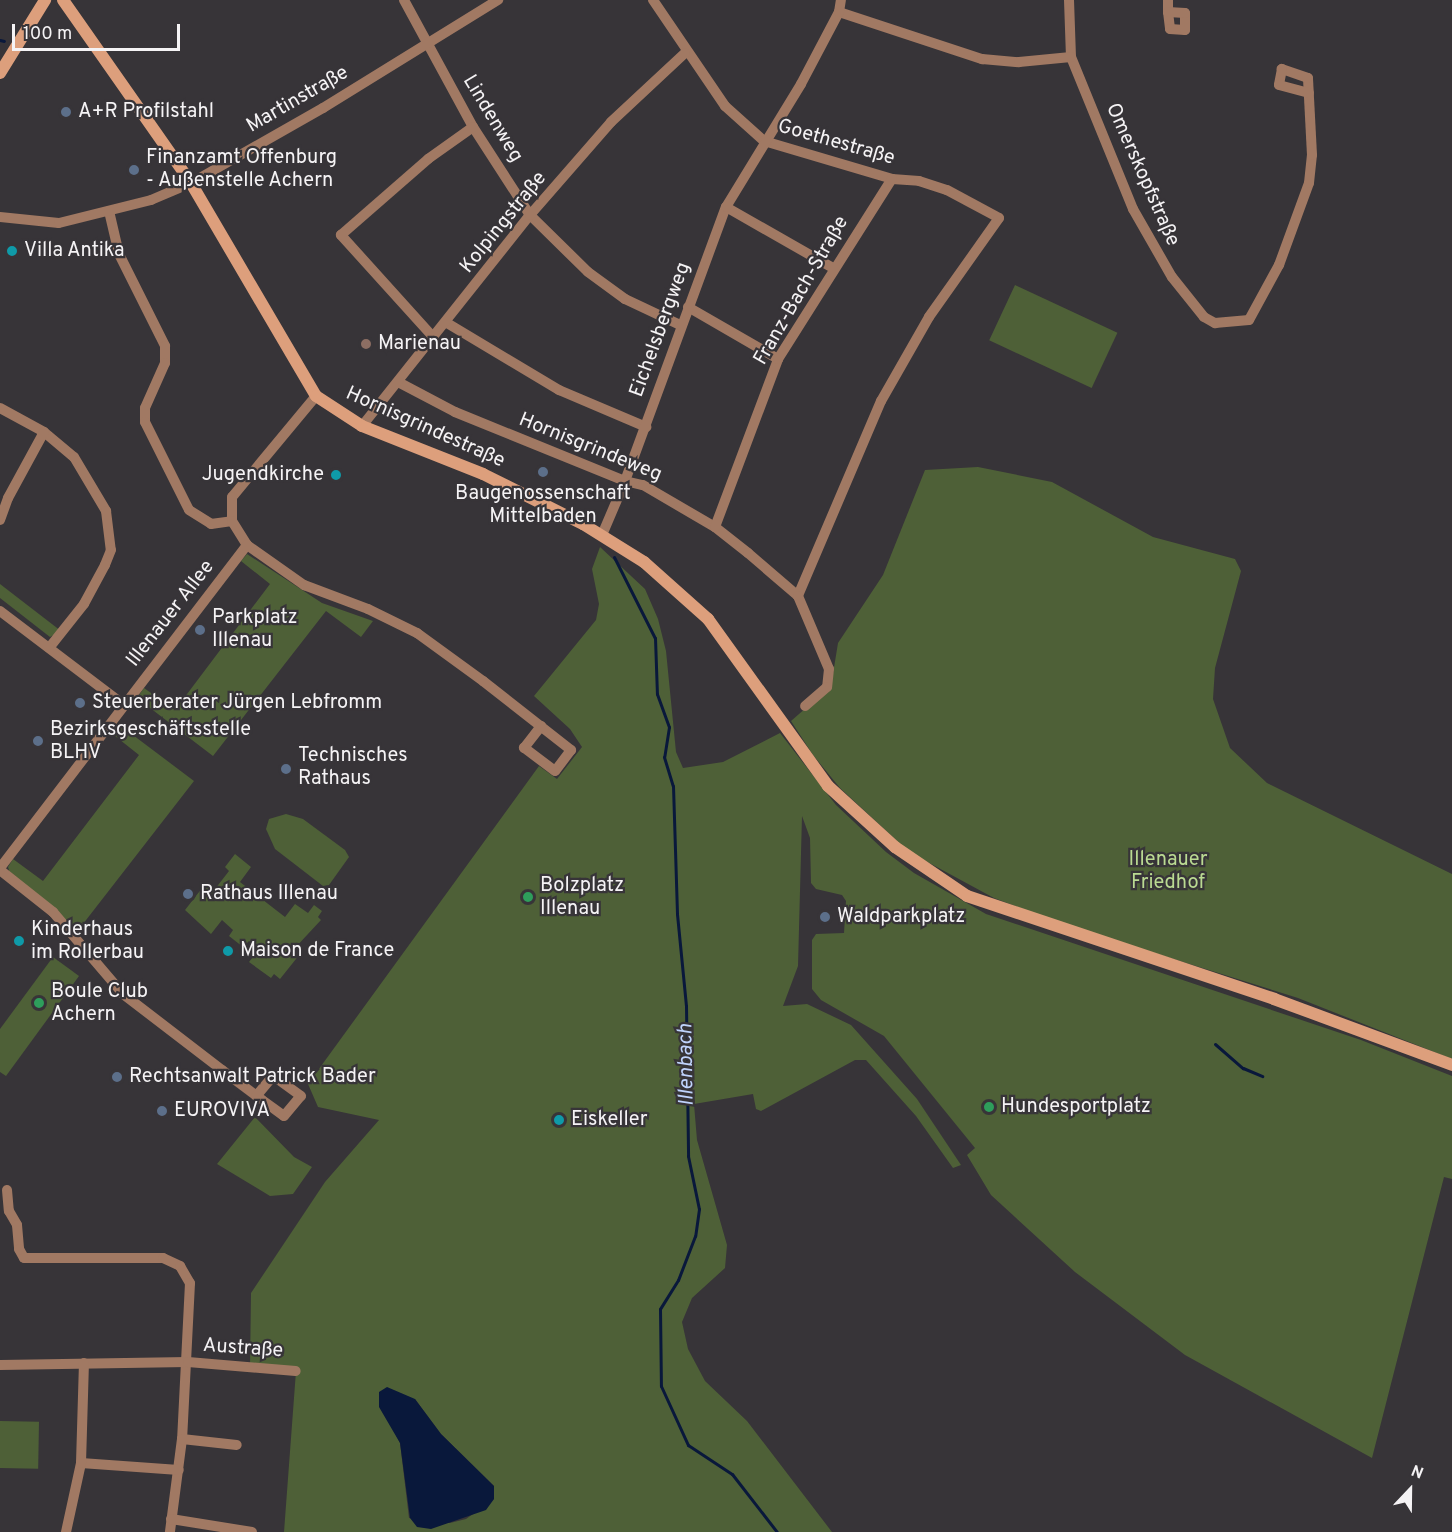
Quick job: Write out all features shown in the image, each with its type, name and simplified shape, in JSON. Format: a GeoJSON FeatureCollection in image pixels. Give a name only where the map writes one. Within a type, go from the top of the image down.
{"type":"FeatureCollection","features":[{"type":"Feature","properties":{"kind":"main road"},"geometry":{"type":"LineString","coordinates":[[0,73],[45,0]]}},
{"type":"Feature","properties":{"kind":"main road","name":"Hornisgrindestraße"},"geometry":{"type":"LineString","coordinates":[[63,0],[190,183],[316,396],[362,426],[483,474],[602,535],[671,584],[708,619],[828,786],[895,847],[967,896],[1274,999],[1452,1065]]}},
{"type":"Feature","properties":{"kind":"street","name":"Lindenweg"},"geometry":{"type":"LineString","coordinates":[[404,0],[473,127],[530,215],[588,272],[625,299],[680,325]]}},
{"type":"Feature","properties":{"kind":"street","name":"Martinstraße"},"geometry":{"type":"LineString","coordinates":[[0,217],[58,223],[109,211],[190,183],[428,44],[498,0]]}},
{"type":"Feature","properties":{"kind":"street","name":"Goethestraße"},"geometry":{"type":"LineString","coordinates":[[653,0],[685,53],[725,106],[764,141],[892,179],[919,181],[947,190],[999,218],[929,317],[881,401],[798,596]]}},
{"type":"Feature","properties":{"kind":"street","name":"Eichelsbergweg"},"geometry":{"type":"LineString","coordinates":[[602,535],[646,427],[680,325],[726,207],[764,141],[801,84],[839,12],[841,0]]}},
{"type":"Feature","properties":{"kind":"street","name":"Omerskopfstraße"},"geometry":{"type":"LineString","coordinates":[[1069,0],[1071,57],[1133,209],[1163,264],[1195,307],[1215,323],[1249,320],[1279,265],[1309,183],[1312,155],[1309,93]]}},
{"type":"Feature","properties":{"kind":"street"},"geometry":{"type":"LineString","coordinates":[[839,12],[982,59],[1019,62],[1071,57]]}},
{"type":"Feature","properties":{"kind":"street","name":"Kolpingstraße"},"geometry":{"type":"LineString","coordinates":[[362,426],[400,383],[530,215],[612,122],[685,53]]}},
{"type":"Feature","properties":{"kind":"street"},"geometry":{"type":"LineString","coordinates":[[434,338],[341,235],[428,159],[473,127]]}},
{"type":"Feature","properties":{"kind":"street","name":"Franz-Bach-Straße"},"geometry":{"type":"LineString","coordinates":[[715,527],[778,359],[833,268],[892,179]]}},
{"type":"Feature","properties":{"kind":"street"},"geometry":{"type":"LineString","coordinates":[[726,207],[833,268]]}},
{"type":"Feature","properties":{"kind":"street"},"geometry":{"type":"LineString","coordinates":[[109,211],[119,254],[165,346],[165,363],[145,408],[145,422],[189,510],[211,524],[232,521]]}},
{"type":"Feature","properties":{"kind":"street"},"geometry":{"type":"LineString","coordinates":[[688,307],[778,359]]}},
{"type":"Feature","properties":{"kind":"street"},"geometry":{"type":"LineString","coordinates":[[447,322],[559,390],[646,427]]}},
{"type":"Feature","properties":{"kind":"street","name":"Hornisgrindeweg"},"geometry":{"type":"LineString","coordinates":[[400,383],[455,412],[625,481],[643,485],[715,527],[798,596],[829,669],[827,687],[805,706]]}},
{"type":"Feature","properties":{"kind":"street"},"geometry":{"type":"LineString","coordinates":[[316,396],[240,483],[232,497],[232,521],[247,545],[304,585],[368,609],[417,633],[541,726]]}},
{"type":"Feature","properties":{"kind":"street"},"geometry":{"type":"LineString","coordinates":[[0,408],[44,432],[74,457],[100,497],[111,550],[84,604],[49,648]]}},
{"type":"Feature","properties":{"kind":"street"},"geometry":{"type":"LineString","coordinates":[[0,520],[8,498],[44,432]]}},
{"type":"Feature","properties":{"kind":"street","name":"Illenauer Allee"},"geometry":{"type":"LineString","coordinates":[[0,869],[247,545]]}},
{"type":"Feature","properties":{"kind":"street"},"geometry":{"type":"LineString","coordinates":[[0,611],[124,705]]}},
{"type":"Feature","properties":{"kind":"street"},"geometry":{"type":"LineString","coordinates":[[0,869],[52,912],[123,994],[256,1096]]}},
{"type":"Feature","properties":{"kind":"street"},"geometry":{"type":"LineString","coordinates":[[7,1191],[9,1211],[17,1225],[19,1249],[24,1258],[164,1258],[180,1266],[190,1283],[188,1362]]}},
{"type":"Feature","properties":{"kind":"street","name":"Austraße"},"geometry":{"type":"LineString","coordinates":[[170,1532],[179,1470],[188,1362]]}},
{"type":"Feature","properties":{"kind":"street","name":"Austraße"},"geometry":{"type":"LineString","coordinates":[[0,1365],[188,1362],[296,1371]]}},
{"type":"Feature","properties":{"kind":"street"},"geometry":{"type":"LineString","coordinates":[[66,1532],[81,1463],[84,1363]]}},
{"type":"Feature","properties":{"kind":"street"},"geometry":{"type":"LineString","coordinates":[[182,1438],[237,1445]]}},
{"type":"Feature","properties":{"kind":"street"},"geometry":{"type":"LineString","coordinates":[[81,1463],[179,1470]]}},
{"type":"Feature","properties":{"kind":"street"},"geometry":{"type":"LineString","coordinates":[[171,1519],[252,1532]]}},
{"type":"Feature","properties":{"kind":"green space"},"geometry":{"type":"Polygon","coordinates":[[[1015,285],[1117,333],[1092,388],[989,340],[1015,285]]]}},
{"type":"Feature","properties":{"kind":"green space","name":"Illenauer Friedhof"},"geometry":{"type":"Polygon","coordinates":[[[978,467],[1052,482],[1153,537],[1235,559],[1241,571],[1215,668],[1213,699],[1230,748],[1267,783],[1452,874],[1452,1059],[1298,998],[1068,926],[994,898],[909,852],[840,788],[813,755],[791,721],[831,686],[838,643],[883,575],[925,470],[978,467]]]}},
{"type":"Feature","properties":{"kind":"green space"},"geometry":{"type":"Polygon","coordinates":[[[600,547],[645,589],[658,619],[666,651],[676,752],[683,768],[723,762],[780,733],[836,805],[886,852],[914,873],[986,914],[1361,1040],[1452,1076],[1452,1179],[1444,1177],[1372,1458],[1185,1355],[1075,1272],[991,1195],[967,1155],[975,1148],[884,1036],[821,1000],[812,989],[812,940],[816,934],[844,933],[846,901],[842,895],[816,889],[811,883],[810,838],[802,816],[798,966],[783,1006],[807,1004],[851,1025],[917,1099],[961,1165],[953,1168],[916,1116],[866,1060],[855,1060],[761,1111],[756,1109],[753,1094],[694,1104],[697,1140],[727,1245],[725,1268],[692,1298],[682,1322],[688,1349],[705,1381],[747,1421],[832,1532],[284,1532],[296,1371],[250,1367],[251,1293],[325,1182],[379,1120],[318,1107],[308,1084],[539,766],[557,779],[582,747],[570,729],[534,696],[596,620],[599,604],[592,569],[600,547]],[[415,1399],[392,1427],[400,1443],[409,1518],[450,1523],[466,1519],[494,1499],[494,1486],[441,1434],[415,1399]]]}},
{"type":"Feature","properties":{"kind":"green space"},"geometry":{"type":"Polygon","coordinates":[[[247,554],[322,603],[373,621],[361,637],[326,611],[213,756],[137,698],[144,688],[175,710],[270,584],[241,561],[247,554]]]}},
{"type":"Feature","properties":{"kind":"green space"},"geometry":{"type":"Polygon","coordinates":[[[0,584],[61,631],[50,637],[0,598],[0,584]]]}},
{"type":"Feature","properties":{"kind":"green space"},"geometry":{"type":"Polygon","coordinates":[[[117,723],[194,781],[76,933],[10,874],[8,867],[13,859],[43,881],[139,755],[110,732],[117,723]]]}},
{"type":"Feature","properties":{"kind":"green space"},"geometry":{"type":"Polygon","coordinates":[[[286,814],[303,819],[345,850],[349,857],[329,885],[323,886],[275,849],[266,829],[269,819],[286,814]]]}},
{"type":"Feature","properties":{"kind":"green space"},"geometry":{"type":"Polygon","coordinates":[[[235,854],[251,867],[240,882],[285,917],[295,904],[308,913],[314,905],[322,911],[318,917],[321,920],[294,949],[300,954],[280,979],[274,974],[271,978],[249,962],[259,949],[249,941],[243,947],[229,936],[233,930],[222,920],[211,934],[185,910],[206,883],[215,889],[229,871],[225,867],[235,854]]]}},
{"type":"Feature","properties":{"kind":"green space","name":"Boule Club Achern"},"geometry":{"type":"Polygon","coordinates":[[[53,957],[79,976],[6,1076],[0,1072],[0,1029],[53,957]]]}},
{"type":"Feature","properties":{"kind":"green space"},"geometry":{"type":"Polygon","coordinates":[[[255,1117],[294,1157],[312,1167],[293,1194],[270,1196],[217,1164],[255,1117]]]}},
{"type":"Feature","properties":{"kind":"green space"},"geometry":{"type":"Polygon","coordinates":[[[0,1421],[39,1422],[38,1469],[0,1468],[0,1421]]]}},
{"type":"Feature","properties":{"kind":"water"},"geometry":{"type":"Polygon","coordinates":[[[387,1387],[415,1399],[441,1434],[494,1486],[494,1499],[486,1510],[431,1529],[417,1527],[410,1518],[400,1443],[379,1407],[379,1392],[387,1387]]]}},
{"type":"Feature","properties":{"kind":"waterway","name":"Illenbach"},"geometry":{"type":"LineString","coordinates":[[0,40],[4,41]]}},
{"type":"Feature","properties":{"kind":"waterway","name":"Illenbach"},"geometry":{"type":"LineString","coordinates":[[614,557],[655,638],[657,694],[669,727],[664,757],[673,786],[677,914],[686,1006],[688,1156],[699,1209],[695,1236],[678,1280],[660,1309],[661,1386],[688,1445],[732,1474],[777,1532]]}},
{"type":"Feature","properties":{"kind":"waterway"},"geometry":{"type":"LineString","coordinates":[[1215,1044],[1243,1068],[1262,1076]]}},
{"type":"Feature","properties":{"kind":"place","name":"A+R Profilstahl"},"geometry":{"type":"Point","coordinates":[66,112]}},
{"type":"Feature","properties":{"kind":"place","name":"Finanzamt Offenburg - Außenstelle Achern"},"geometry":{"type":"Point","coordinates":[134,170]}},
{"type":"Feature","properties":{"kind":"place","name":"Villa Antika"},"geometry":{"type":"Point","coordinates":[12,251]}},
{"type":"Feature","properties":{"kind":"place","name":"Marienau"},"geometry":{"type":"Point","coordinates":[366,344]}},
{"type":"Feature","properties":{"kind":"place","name":"Baugenossenschaft Mittelbaden"},"geometry":{"type":"Point","coordinates":[543,472]}},
{"type":"Feature","properties":{"kind":"place","name":"Jugendkirche"},"geometry":{"type":"Point","coordinates":[336,475]}},
{"type":"Feature","properties":{"kind":"place","name":"Parkplatz Illenau"},"geometry":{"type":"Point","coordinates":[200,630]}},
{"type":"Feature","properties":{"kind":"place","name":"Steuerberater Jürgen Lebfromm"},"geometry":{"type":"Point","coordinates":[80,703]}},
{"type":"Feature","properties":{"kind":"place","name":"Bezirksgeschäftsstelle BLHV"},"geometry":{"type":"Point","coordinates":[38,741]}},
{"type":"Feature","properties":{"kind":"place","name":"Technisches Rathaus"},"geometry":{"type":"Point","coordinates":[286,769]}},
{"type":"Feature","properties":{"kind":"place","name":"Rathaus Illenau"},"geometry":{"type":"Point","coordinates":[188,894]}},
{"type":"Feature","properties":{"kind":"place","name":"Bolzplatz Illenau"},"geometry":{"type":"Point","coordinates":[528,897]}},
{"type":"Feature","properties":{"kind":"place","name":"Waldparkplatz"},"geometry":{"type":"Point","coordinates":[825,917]}},
{"type":"Feature","properties":{"kind":"place","name":"Kinderhaus im Rollerbau"},"geometry":{"type":"Point","coordinates":[19,941]}},
{"type":"Feature","properties":{"kind":"place","name":"Maison de France"},"geometry":{"type":"Point","coordinates":[228,951]}},
{"type":"Feature","properties":{"kind":"place","name":"Boule Club Achern"},"geometry":{"type":"Point","coordinates":[39,1003]}},
{"type":"Feature","properties":{"kind":"place","name":"Rechtsanwalt Patrick Bader"},"geometry":{"type":"Point","coordinates":[117,1077]}},
{"type":"Feature","properties":{"kind":"place","name":"Hundesportplatz"},"geometry":{"type":"Point","coordinates":[989,1107]}},
{"type":"Feature","properties":{"kind":"place","name":"EUROVIVA"},"geometry":{"type":"Point","coordinates":[162,1111]}},
{"type":"Feature","properties":{"kind":"place","name":"Eiskeller"},"geometry":{"type":"Point","coordinates":[559,1120]}}]}
